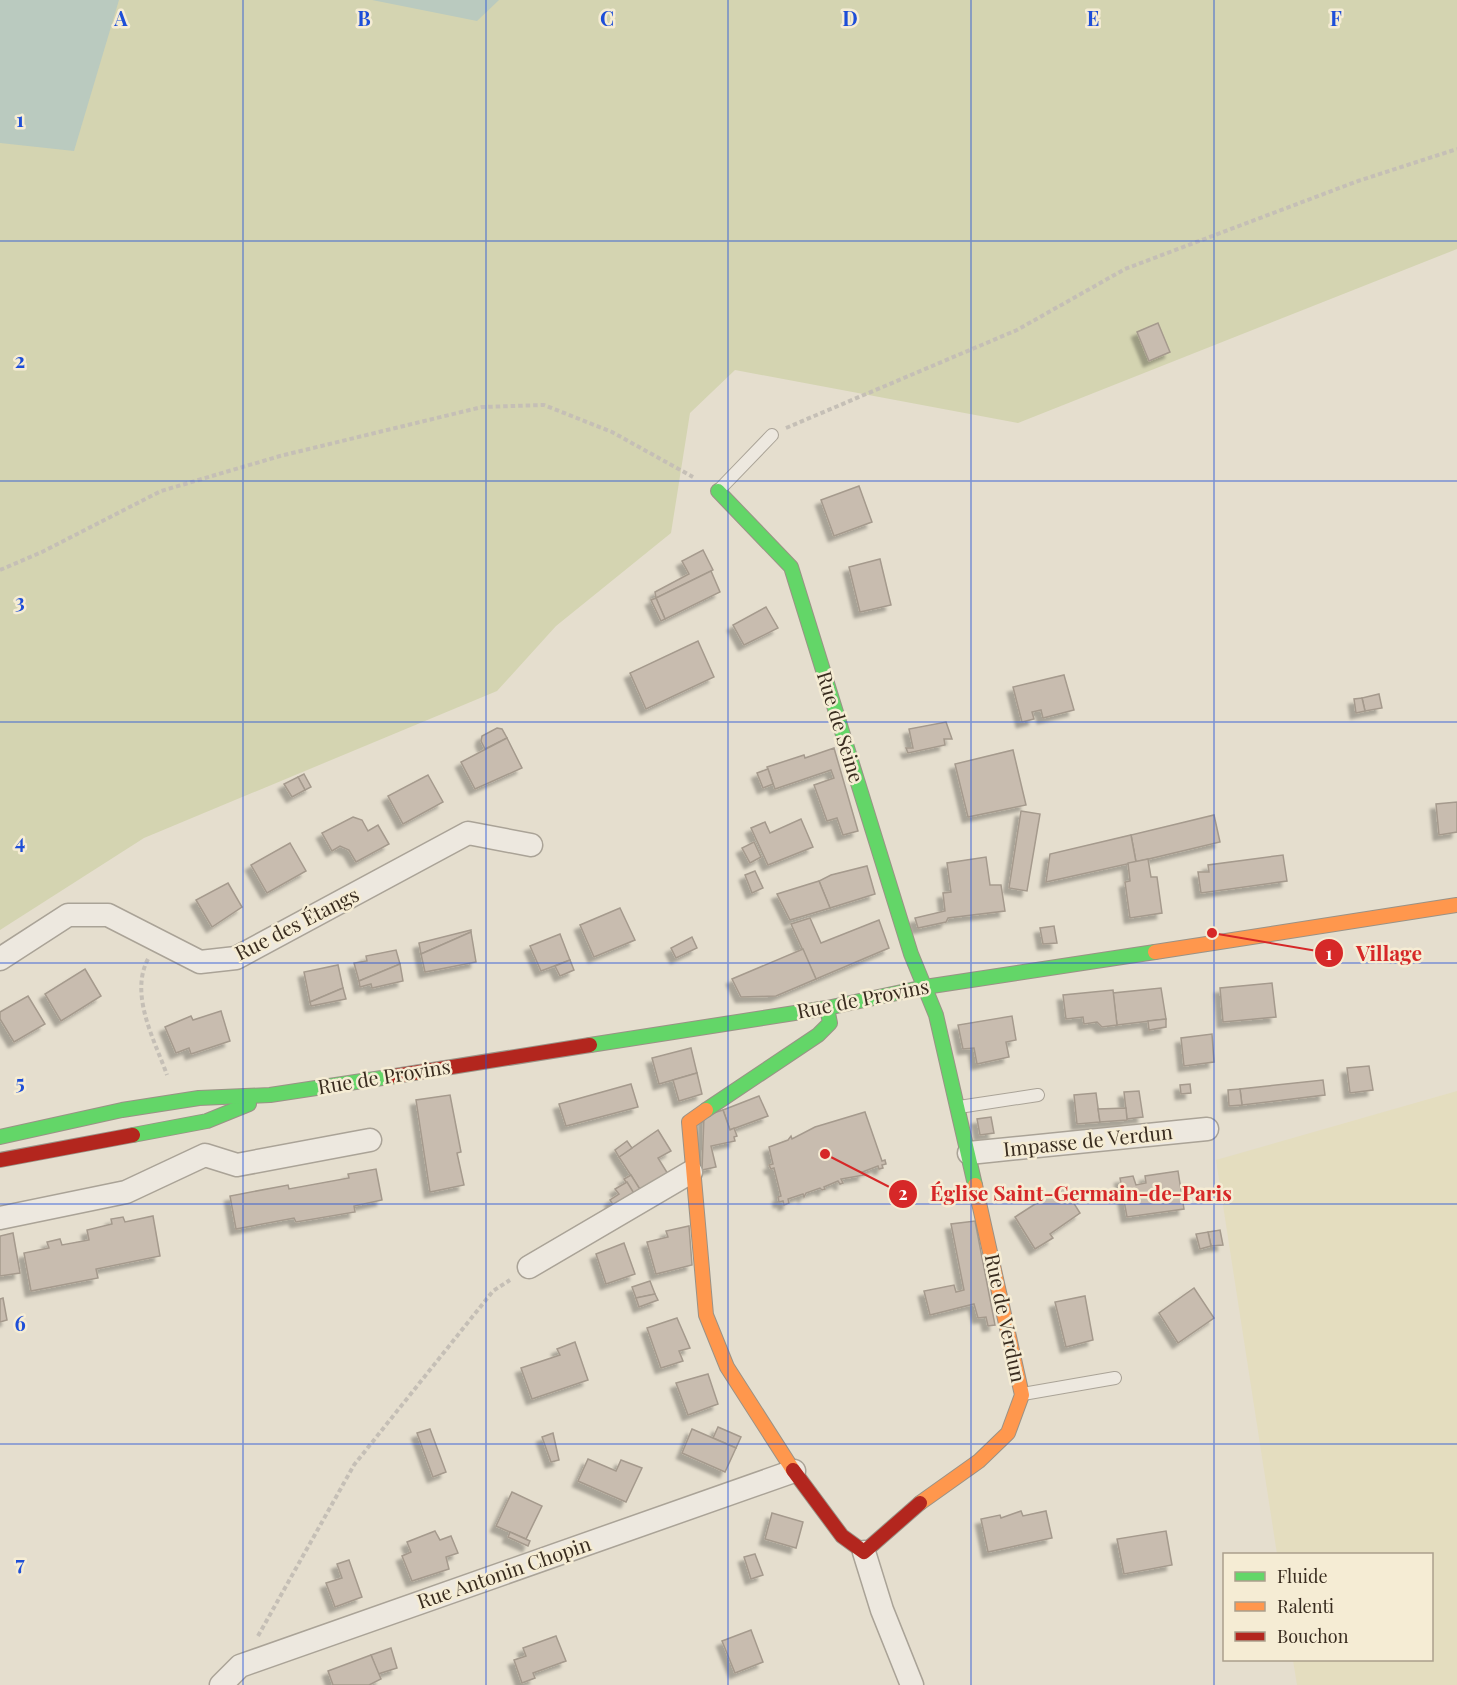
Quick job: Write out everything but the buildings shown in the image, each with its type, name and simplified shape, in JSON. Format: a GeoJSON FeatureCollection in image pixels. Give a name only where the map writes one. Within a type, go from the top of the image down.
{"type":"FeatureCollection","features":[{"type":"Feature","properties":{"kind":"street","name":"Rue de Seine"},"geometry":{"type":"LineString","coordinates":[[718,491],[791,567],[910,954],[925,987]]}},
{"type":"Feature","properties":{"kind":"street","name":"Rue des Étangs"},"geometry":{"type":"LineString","coordinates":[[0,959],[68,915],[108,915],[200,962],[236,958],[468,833],[531,845]]}},
{"type":"Feature","properties":{"kind":"street","name":"Rue de Provins"},"geometry":{"type":"LineString","coordinates":[[270,1095],[827,1008],[925,987],[1457,905]]}},
{"type":"Feature","properties":{"kind":"street","name":"Rue de Verdun"},"geometry":{"type":"LineString","coordinates":[[864,1552],[903,1515],[979,1461],[1008,1433],[1022,1395],[969,1153],[936,1015],[925,987]]}},
{"type":"Feature","properties":{"kind":"street"},"geometry":{"type":"LineString","coordinates":[[827,1008],[830,1023],[818,1035],[689,1122],[706,1315],[727,1367],[794,1471],[842,1536],[864,1552],[882,1610],[912,1685]]}},
{"type":"Feature","properties":{"kind":"street"},"geometry":{"type":"LineString","coordinates":[[0,1137],[199,1098],[270,1095]]}},
{"type":"Feature","properties":{"kind":"street"},"geometry":{"type":"LineString","coordinates":[[0,1160],[207,1122],[270,1095]]}},
{"type":"Feature","properties":{"kind":"street","name":"Impasse de Verdun"},"geometry":{"type":"LineString","coordinates":[[969,1153],[1207,1129]]}},
{"type":"Feature","properties":{"kind":"street"},"geometry":{"type":"LineString","coordinates":[[0,1218],[126,1192],[205,1155],[237,1165],[370,1140]]}},
{"type":"Feature","properties":{"kind":"street"},"geometry":{"type":"LineString","coordinates":[[530,1267],[692,1172]]}},
{"type":"Feature","properties":{"kind":"street","name":"Rue Antonin Chopin"},"geometry":{"type":"LineString","coordinates":[[221,1685],[240,1666],[255,1660],[794,1471]]}},
{"type":"Feature","properties":{"kind":"lane"},"geometry":{"type":"LineString","coordinates":[[718,491],[772,435]]}},
{"type":"Feature","properties":{"kind":"lane"},"geometry":{"type":"LineString","coordinates":[[958,1107],[1038,1095]]}},
{"type":"Feature","properties":{"kind":"lane"},"geometry":{"type":"LineString","coordinates":[[1022,1395],[1115,1378]]}},
{"type":"Feature","properties":{"kind":"path"},"geometry":{"type":"LineString","coordinates":[[772,435],[1017,330],[1125,269],[1358,181],[1457,149]]}},
{"type":"Feature","properties":{"kind":"path"},"geometry":{"type":"LineString","coordinates":[[0,570],[42,552],[161,490],[280,456],[482,407],[544,405],[612,432],[718,491]]}},
{"type":"Feature","properties":{"kind":"path"},"geometry":{"type":"LineString","coordinates":[[158,940],[143,968],[141,1000],[176,1102]]}},
{"type":"Feature","properties":{"kind":"path"},"geometry":{"type":"LineString","coordinates":[[255,1660],[258,1634],[354,1466],[493,1291],[530,1267]]}},
{"type":"Feature","properties":{"kind":"shaded area"},"geometry":{"type":"Polygon","coordinates":[[[0,0],[119,0],[74,151],[0,143],[0,0]]]}},
{"type":"Feature","properties":{"kind":"shaded area"},"geometry":{"type":"Polygon","coordinates":[[[372,0],[499,0],[477,21],[372,0]]]}},
{"type":"Feature","properties":{"kind":"shaded area"},"geometry":{"type":"Polygon","coordinates":[[[1457,1091],[1457,1685],[1297,1685],[1293,1661],[1433,1661],[1433,1553],[1277,1553],[1216,1160],[1457,1091]]]}},
{"type":"Feature","properties":{"kind":"green space"},"geometry":{"type":"Polygon","coordinates":[[[0,0],[1457,0],[1457,249],[1018,423],[735,370],[690,413],[671,533],[556,626],[497,691],[144,838],[0,930],[0,0]]]}},
{"type":"Feature","properties":{"kind":"traffic: fast"},"geometry":{"type":"LineString","coordinates":[[718,491],[791,567],[911,954],[936,1015],[975,1185]]}},
{"type":"Feature","properties":{"kind":"traffic: fast"},"geometry":{"type":"LineString","coordinates":[[590,1045],[827,1008],[925,987],[1155,952]]}},
{"type":"Feature","properties":{"kind":"traffic: fast"},"geometry":{"type":"LineString","coordinates":[[706,1110],[818,1035],[830,1023],[827,1008]]}},
{"type":"Feature","properties":{"kind":"traffic: fast"},"geometry":{"type":"LineString","coordinates":[[0,1137],[122,1110],[199,1098],[270,1095],[395,1076]]}},
{"type":"Feature","properties":{"kind":"traffic: fast"},"geometry":{"type":"LineString","coordinates":[[133,1135],[207,1121],[249,1104]]}},
{"type":"Feature","properties":{"kind":"traffic: slow"},"geometry":{"type":"LineString","coordinates":[[1155,952],[1457,905]]}},
{"type":"Feature","properties":{"kind":"traffic: slow"},"geometry":{"type":"LineString","coordinates":[[706,1110],[689,1122],[706,1315],[727,1367],[793,1470]]}},
{"type":"Feature","properties":{"kind":"traffic: slow"},"geometry":{"type":"LineString","coordinates":[[920,1503],[979,1461],[1008,1433],[1022,1395],[975,1185]]}},
{"type":"Feature","properties":{"kind":"traffic: jam"},"geometry":{"type":"LineString","coordinates":[[395,1076],[590,1045]]}},
{"type":"Feature","properties":{"kind":"traffic: jam"},"geometry":{"type":"LineString","coordinates":[[0,1160],[133,1135]]}},
{"type":"Feature","properties":{"kind":"traffic: jam"},"geometry":{"type":"LineString","coordinates":[[793,1470],[842,1536],[864,1552],[920,1503]]}},
{"type":"Feature","properties":{"kind":"place","name":"Village"},"geometry":{"type":"Point","coordinates":[1212,933]}},
{"type":"Feature","properties":{"kind":"place","name":"Église Saint-Germain-de-Paris"},"geometry":{"type":"Point","coordinates":[825,1154]}}]}
